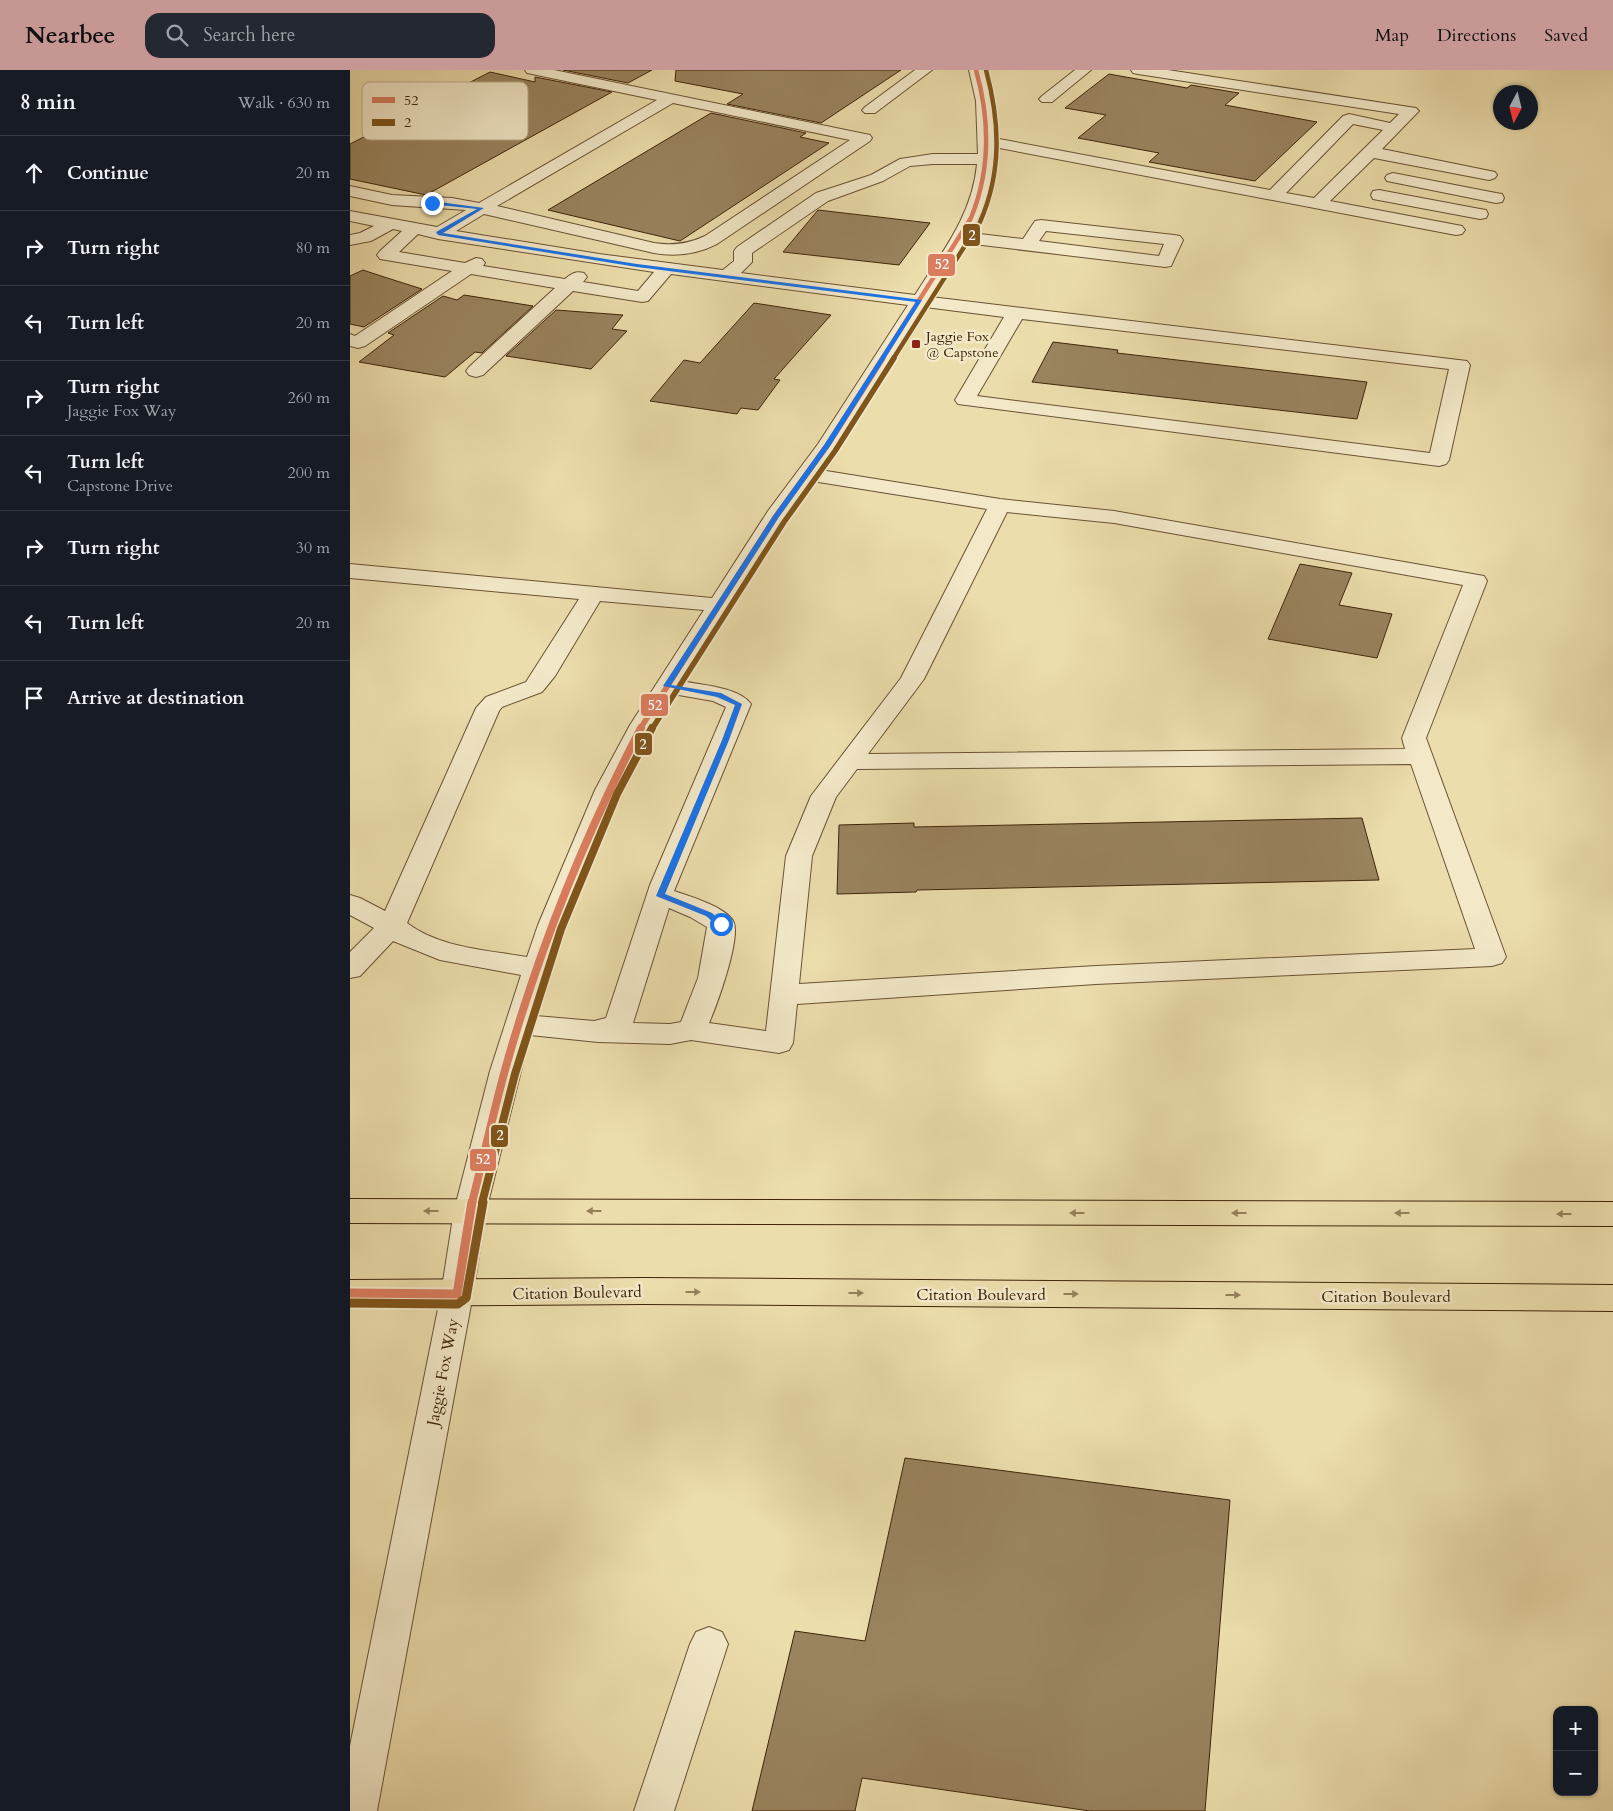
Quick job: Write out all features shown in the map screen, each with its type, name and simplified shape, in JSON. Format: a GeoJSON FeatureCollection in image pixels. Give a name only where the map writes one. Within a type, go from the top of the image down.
{"type":"FeatureCollection","features":[{"type":"Feature","properties":{"kind":"main road"},"geometry":{"type":"LineString","coordinates":[[350,1211],[1613,1214]]}},
{"type":"Feature","properties":{"kind":"main road","name":"Citation Boulevard"},"geometry":{"type":"LineString","coordinates":[[350,1293],[654,1292],[1613,1298]]}},
{"type":"Feature","properties":{"kind":"street"},"geometry":{"type":"LineString","coordinates":[[350,191],[392,200],[452,203],[482,208],[668,251],[689,249],[711,240],[864,138],[532,70]]}},
{"type":"Feature","properties":{"kind":"street"},"geometry":{"type":"LineString","coordinates":[[870,110],[925,70]]}},
{"type":"Feature","properties":{"kind":"street","name":"Jaggie Fox Way"},"geometry":{"type":"LineString","coordinates":[[357,1811],[457,1294],[470,1211],[505,1071],[552,925],[608,790],[642,725],[776,516],[827,446],[960,237],[978,204],[985,150],[986,122],[982,86],[976,70]]}},
{"type":"Feature","properties":{"kind":"street"},"geometry":{"type":"LineString","coordinates":[[1047,99],[1084,70]]}},
{"type":"Feature","properties":{"kind":"street"},"geometry":{"type":"LineString","coordinates":[[1138,70],[1411,111],[1318,204]]}},
{"type":"Feature","properties":{"kind":"street"},"geometry":{"type":"LineString","coordinates":[[1254,87],[1242,100],[1271,105]]}},
{"type":"Feature","properties":{"kind":"street"},"geometry":{"type":"LineString","coordinates":[[438,234],[670,98]]}},
{"type":"Feature","properties":{"kind":"street"},"geometry":{"type":"LineString","coordinates":[[1330,116],[1395,127]]}},
{"type":"Feature","properties":{"kind":"street"},"geometry":{"type":"LineString","coordinates":[[1273,196],[1349,120]]}},
{"type":"Feature","properties":{"kind":"street"},"geometry":{"type":"LineString","coordinates":[[726,277],[743,262],[743,251],[822,197],[877,178],[906,162],[985,150],[1273,196],[1456,230]]}},
{"type":"Feature","properties":{"kind":"street"},"geometry":{"type":"LineString","coordinates":[[1370,152],[1489,175]]}},
{"type":"Feature","properties":{"kind":"street"},"geometry":{"type":"LineString","coordinates":[[1364,213],[1408,160]]}},
{"type":"Feature","properties":{"kind":"street"},"geometry":{"type":"LineString","coordinates":[[1393,178],[1496,198]]}},
{"type":"Feature","properties":{"kind":"street"},"geometry":{"type":"LineString","coordinates":[[1379,195],[1481,214]]}},
{"type":"Feature","properties":{"kind":"street"},"geometry":{"type":"LineString","coordinates":[[350,216],[502,245],[666,269],[1016,313],[1460,365],[1439,460],[965,400],[1016,313]]}},
{"type":"Feature","properties":{"kind":"street"},"geometry":{"type":"LineString","coordinates":[[350,240],[364,237],[390,224]]}},
{"type":"Feature","properties":{"kind":"street"},"geometry":{"type":"LineString","coordinates":[[960,237],[1165,262],[1174,240],[1041,225],[1028,245]]}},
{"type":"Feature","properties":{"kind":"street"},"geometry":{"type":"LineString","coordinates":[[414,229],[386,255],[642,296],[666,269]]}},
{"type":"Feature","properties":{"kind":"street"},"geometry":{"type":"LineString","coordinates":[[350,340],[358,342],[502,245]]}},
{"type":"Feature","properties":{"kind":"street"},"geometry":{"type":"LineString","coordinates":[[476,371],[598,259]]}},
{"type":"Feature","properties":{"kind":"street"},"geometry":{"type":"LineString","coordinates":[[784,995],[1096,975],[1492,957],[1414,738],[1476,581],[1114,517],[1000,506],[806,474]]}},
{"type":"Feature","properties":{"kind":"street"},"geometry":{"type":"LineString","coordinates":[[519,1024],[594,1032],[670,1034],[691,1030],[779,1043],[799,856],[824,796],[912,679],[1000,506]]}},
{"type":"Feature","properties":{"kind":"street"},"geometry":{"type":"LineString","coordinates":[[350,571],[718,605]]}},
{"type":"Feature","properties":{"kind":"street"},"geometry":{"type":"LineString","coordinates":[[350,969],[392,926],[488,708],[494,702],[534,687],[543,676],[594,593]]}},
{"type":"Feature","properties":{"kind":"street"},"geometry":{"type":"LineString","coordinates":[[594,1032],[618,1024],[660,896],[726,740],[739,704],[718,695],[666,686]]}},
{"type":"Feature","properties":{"kind":"street"},"geometry":{"type":"LineString","coordinates":[[849,762],[1420,756]]}},
{"type":"Feature","properties":{"kind":"street"},"geometry":{"type":"LineString","coordinates":[[660,896],[709,915],[721,924],[717,962],[701,1011],[691,1030]]}},
{"type":"Feature","properties":{"kind":"street"},"geometry":{"type":"LineString","coordinates":[[350,904],[392,926],[404,935],[440,951],[537,968]]}},
{"type":"Feature","properties":{"kind":"street"},"geometry":{"type":"LineString","coordinates":[[654,1811],[709,1644]]}},
{"type":"Feature","properties":{"kind":"building"},"geometry":{"type":"Polygon","coordinates":[[[563,70],[652,70],[628,83],[563,70]]]}},
{"type":"Feature","properties":{"kind":"building"},"geometry":{"type":"Polygon","coordinates":[[[676,70],[901,70],[821,123],[727,104],[743,94],[675,81],[676,70]]]}},
{"type":"Feature","properties":{"kind":"building"},"geometry":{"type":"Polygon","coordinates":[[[490,72],[535,82],[535,77],[612,92],[528,139],[528,82],[471,82],[490,72]]]}},
{"type":"Feature","properties":{"kind":"building"},"geometry":{"type":"Polygon","coordinates":[[[1109,74],[1187,88],[1191,85],[1239,93],[1225,105],[1317,122],[1255,181],[1149,162],[1159,153],[1078,138],[1106,115],[1065,108],[1109,74]]]}},
{"type":"Feature","properties":{"kind":"building"},"geometry":{"type":"Polygon","coordinates":[[[711,113],[806,133],[800,137],[829,143],[680,241],[548,210],[711,113]]]}},
{"type":"Feature","properties":{"kind":"building"},"geometry":{"type":"Polygon","coordinates":[[[362,138],[362,140],[525,140],[426,195],[350,179],[350,144],[362,138]]]}},
{"type":"Feature","properties":{"kind":"building"},"geometry":{"type":"Polygon","coordinates":[[[818,210],[930,223],[899,265],[783,252],[818,210]]]}},
{"type":"Feature","properties":{"kind":"building"},"geometry":{"type":"Polygon","coordinates":[[[363,270],[422,289],[364,327],[350,324],[350,276],[363,270]]]}},
{"type":"Feature","properties":{"kind":"building"},"geometry":{"type":"Polygon","coordinates":[[[464,295],[533,306],[482,353],[475,352],[445,377],[359,362],[394,335],[388,333],[443,296],[457,300],[464,295]]]}},
{"type":"Feature","properties":{"kind":"building"},"geometry":{"type":"Polygon","coordinates":[[[754,303],[831,315],[774,379],[780,380],[758,410],[741,408],[737,414],[650,401],[684,360],[700,363],[754,303]]]}},
{"type":"Feature","properties":{"kind":"building"},"geometry":{"type":"Polygon","coordinates":[[[556,310],[623,315],[612,329],[627,331],[591,369],[506,356],[556,310]]]}},
{"type":"Feature","properties":{"kind":"building"},"geometry":{"type":"Polygon","coordinates":[[[1053,342],[1118,350],[1117,353],[1367,382],[1357,419],[1032,382],[1053,342]]]}},
{"type":"Feature","properties":{"kind":"building"},"geometry":{"type":"Polygon","coordinates":[[[1300,564],[1352,573],[1339,605],[1392,614],[1377,658],[1268,639],[1300,564]]]}},
{"type":"Feature","properties":{"kind":"building"},"geometry":{"type":"Polygon","coordinates":[[[1362,818],[1379,880],[917,890],[916,892],[837,894],[839,825],[914,823],[914,827],[1362,818]]]}},
{"type":"Feature","properties":{"kind":"building"},"geometry":{"type":"Polygon","coordinates":[[[905,1458],[1230,1500],[1205,1811],[1090,1811],[862,1778],[855,1811],[752,1811],[795,1631],[865,1641],[905,1458]]]}},
{"type":"Feature","properties":{"kind":"transit line","name":"52"},"geometry":{"type":"LineString","coordinates":[[350,1293],[457,1294],[470,1211],[505,1071],[519,1024],[552,925],[608,790],[642,725],[674,674],[776,516],[827,446],[971,218],[983,183],[987,144],[984,106],[976,70]]}},
{"type":"Feature","properties":{"kind":"transit line","name":"2"},"geometry":{"type":"LineString","coordinates":[[350,1303],[458,1304],[466,1298],[480,1213],[515,1074],[529,1027],[561,929],[617,794],[651,730],[682,679],[784,522],[835,451],[980,222],[993,186],[997,147],[995,107],[986,70]]}},
{"type":"Feature","properties":{"kind":"place","name":"Jaggie Fox @ Capstone"},"geometry":{"type":"Point","coordinates":[916,344]}},
{"type":"Feature","properties":{"kind":"route"},"geometry":{"type":"LineString","coordinates":[[432,203],[452,203],[482,208],[438,234],[637,265],[761,282],[919,300],[827,446],[776,516],[666,686],[718,695],[739,704],[726,740],[660,896],[686,904],[709,915],[721,924]]}}]}
